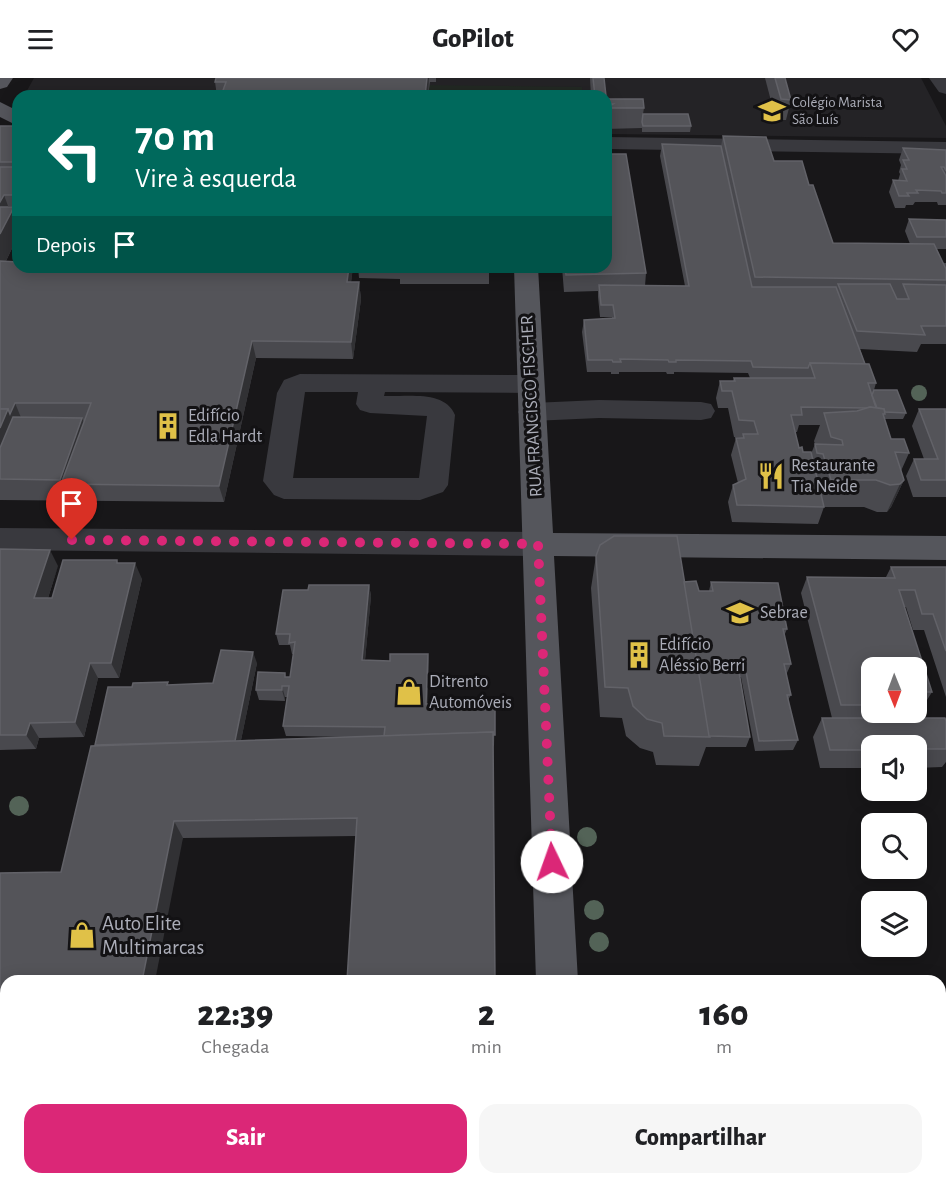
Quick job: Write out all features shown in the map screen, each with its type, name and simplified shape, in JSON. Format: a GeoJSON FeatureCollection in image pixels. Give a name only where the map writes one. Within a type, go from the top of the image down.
{"type":"FeatureCollection","features":[{"type":"Feature","properties":{"kind":"main road"},"geometry":{"type":"LineString","coordinates":[[0,83],[3,78]]}},
{"type":"Feature","properties":{"kind":"main road","name":"RUA FRANCISCO FISCHER"},"geometry":{"type":"LineString","coordinates":[[526,273],[557,975]]}},
{"type":"Feature","properties":{"kind":"main road"},"geometry":{"type":"LineString","coordinates":[[538,544],[946,548]]}},
{"type":"Feature","properties":{"kind":"street"},"geometry":{"type":"LineString","coordinates":[[939,78],[946,88]]}},
{"type":"Feature","properties":{"kind":"street"},"geometry":{"type":"LineString","coordinates":[[612,135],[738,134],[768,146]]}},
{"type":"Feature","properties":{"kind":"street"},"geometry":{"type":"LineString","coordinates":[[612,143],[946,148]]}},
{"type":"Feature","properties":{"kind":"street"},"geometry":{"type":"LineString","coordinates":[[372,384],[370,404],[433,407],[439,410],[441,415],[433,485],[420,489],[284,488],[280,485],[278,481],[289,404],[294,386],[300,383],[531,384]]}},
{"type":"Feature","properties":{"kind":"street"},"geometry":{"type":"LineString","coordinates":[[532,412],[599,409],[701,411]]}},
{"type":"Feature","properties":{"kind":"street"},"geometry":{"type":"LineString","coordinates":[[0,539],[538,544]]}},
{"type":"Feature","properties":{"kind":"shaded area","name":"Colégio Marista São Luís"},"geometry":{"type":"Polygon","coordinates":[[[34,78],[921,78],[946,126],[946,138],[612,134],[612,90],[27,90],[34,78]]]}},
{"type":"Feature","properties":{"kind":"shaded area"},"geometry":{"type":"Polygon","coordinates":[[[429,85],[582,87],[582,90],[429,90],[429,85]]]}},
{"type":"Feature","properties":{"kind":"building"},"geometry":{"type":"Polygon","coordinates":[[[216,78],[427,78],[426,90],[223,90],[226,82],[215,82],[216,78]]]}},
{"type":"Feature","properties":{"kind":"building"},"geometry":{"type":"Polygon","coordinates":[[[593,78],[604,78],[605,90],[594,90],[593,78]]]}},
{"type":"Feature","properties":{"kind":"building"},"geometry":{"type":"Polygon","coordinates":[[[775,78],[785,78],[791,100],[781,99],[775,78]]]}},
{"type":"Feature","properties":{"kind":"building"},"geometry":{"type":"Polygon","coordinates":[[[612,99],[643,99],[644,108],[612,108],[612,99]]]}},
{"type":"Feature","properties":{"kind":"building"},"geometry":{"type":"Polygon","coordinates":[[[643,114],[688,114],[691,126],[643,126],[643,114]]]}},
{"type":"Feature","properties":{"kind":"building"},"geometry":{"type":"Polygon","coordinates":[[[0,126],[12,126],[12,162],[0,162],[0,126]]]}},
{"type":"Feature","properties":{"kind":"building"},"geometry":{"type":"Polygon","coordinates":[[[723,136],[766,137],[774,161],[802,161],[809,185],[813,185],[833,243],[934,244],[946,269],[946,280],[755,277],[723,136]]]}},
{"type":"Feature","properties":{"kind":"building"},"geometry":{"type":"Polygon","coordinates":[[[662,144],[721,146],[752,287],[836,287],[865,364],[810,363],[808,368],[753,367],[751,361],[676,360],[676,362],[669,362],[668,360],[620,359],[621,362],[613,362],[612,360],[588,360],[584,320],[615,318],[613,305],[601,305],[599,285],[689,286],[662,144]]]}},
{"type":"Feature","properties":{"kind":"building"},"geometry":{"type":"Polygon","coordinates":[[[903,148],[946,150],[946,171],[944,167],[941,167],[946,176],[946,193],[916,190],[918,193],[899,196],[893,180],[907,181],[902,169],[907,169],[903,160],[909,160],[903,148]]]}},
{"type":"Feature","properties":{"kind":"building"},"geometry":{"type":"Polygon","coordinates":[[[612,154],[626,154],[646,273],[566,275],[566,273],[612,273],[612,154]]]}},
{"type":"Feature","properties":{"kind":"building"},"geometry":{"type":"Polygon","coordinates":[[[0,167],[12,167],[12,195],[4,195],[0,202],[0,167]]]}},
{"type":"Feature","properties":{"kind":"building"},"geometry":{"type":"Polygon","coordinates":[[[0,207],[12,207],[12,211],[0,234],[0,207]]]}},
{"type":"Feature","properties":{"kind":"building"},"geometry":{"type":"Polygon","coordinates":[[[909,219],[946,220],[946,237],[917,237],[909,219]]]}},
{"type":"Feature","properties":{"kind":"building"},"geometry":{"type":"Polygon","coordinates":[[[0,261],[12,262],[12,273],[348,273],[347,282],[359,282],[351,342],[252,341],[219,486],[61,484],[91,403],[15,403],[10,414],[8,409],[0,409],[0,261]]]}},
{"type":"Feature","properties":{"kind":"building"},"geometry":{"type":"Polygon","coordinates":[[[838,284],[890,284],[897,299],[909,299],[903,284],[946,285],[946,326],[921,326],[925,335],[857,331],[838,284]]]}},
{"type":"Feature","properties":{"kind":"building"},"geometry":{"type":"Polygon","coordinates":[[[810,363],[869,364],[876,383],[868,383],[876,408],[801,407],[802,415],[791,415],[799,448],[802,447],[803,452],[811,452],[824,507],[737,505],[733,485],[746,479],[736,438],[744,438],[743,434],[758,434],[754,421],[739,420],[732,391],[722,391],[720,381],[735,381],[734,378],[815,378],[810,363]]]}},
{"type":"Feature","properties":{"kind":"building"},"geometry":{"type":"Polygon","coordinates":[[[874,390],[897,390],[906,413],[885,412],[884,409],[877,408],[872,395],[874,390]]]}},
{"type":"Feature","properties":{"kind":"building"},"geometry":{"type":"Polygon","coordinates":[[[870,407],[884,409],[885,414],[883,414],[891,439],[904,439],[909,453],[895,452],[904,480],[900,484],[890,485],[876,480],[831,480],[823,454],[817,453],[815,444],[843,445],[842,440],[831,437],[824,413],[857,411],[870,407]]]}},
{"type":"Feature","properties":{"kind":"building"},"geometry":{"type":"Polygon","coordinates":[[[0,409],[8,409],[0,428],[0,409]]]}},
{"type":"Feature","properties":{"kind":"building"},"geometry":{"type":"Polygon","coordinates":[[[919,409],[946,409],[946,480],[921,480],[914,459],[938,459],[919,409]]]}},
{"type":"Feature","properties":{"kind":"building"},"geometry":{"type":"Polygon","coordinates":[[[13,417],[82,418],[60,480],[0,479],[0,448],[13,417]]]}},
{"type":"Feature","properties":{"kind":"building","name":"Edifício Aléssio Berri"},"geometry":{"type":"Polygon","coordinates":[[[614,536],[677,536],[710,737],[664,736],[662,723],[647,719],[633,706],[628,688],[605,687],[596,556],[600,545],[614,536]]]}},
{"type":"Feature","properties":{"kind":"building"},"geometry":{"type":"Polygon","coordinates":[[[0,549],[50,550],[34,598],[52,598],[63,560],[117,560],[117,563],[135,563],[111,663],[90,663],[75,722],[30,723],[26,735],[0,735],[0,549]]]}},
{"type":"Feature","properties":{"kind":"building"},"geometry":{"type":"Polygon","coordinates":[[[891,567],[946,567],[946,651],[933,614],[922,614],[915,590],[899,590],[921,657],[861,657],[861,705],[841,705],[807,577],[895,578],[891,567]]]}},
{"type":"Feature","properties":{"kind":"building"},"geometry":{"type":"Polygon","coordinates":[[[696,581],[699,591],[713,591],[711,582],[778,583],[787,629],[783,629],[791,664],[784,664],[791,695],[787,695],[798,740],[759,741],[745,666],[738,666],[750,737],[709,736],[684,582],[696,581]]]}},
{"type":"Feature","properties":{"kind":"building"},"geometry":{"type":"Polygon","coordinates":[[[309,585],[369,585],[362,660],[390,661],[390,654],[428,654],[426,704],[495,702],[495,735],[493,732],[384,736],[385,727],[283,726],[289,686],[282,686],[282,690],[256,690],[258,672],[285,673],[285,677],[290,677],[295,642],[289,643],[290,634],[276,634],[283,590],[308,590],[309,585]]]}},
{"type":"Feature","properties":{"kind":"building"},"geometry":{"type":"Polygon","coordinates":[[[221,650],[253,652],[235,741],[95,745],[108,687],[132,687],[133,683],[168,682],[167,685],[213,683],[221,650]]]}},
{"type":"Feature","properties":{"kind":"building"},"geometry":{"type":"Polygon","coordinates":[[[927,677],[932,692],[927,692],[927,677]]]}},
{"type":"Feature","properties":{"kind":"building"},"geometry":{"type":"Polygon","coordinates":[[[822,718],[861,718],[861,723],[927,723],[927,718],[945,718],[946,721],[946,749],[927,749],[927,735],[861,735],[861,750],[830,750],[822,718]]]}},
{"type":"Feature","properties":{"kind":"building","name":"Auto Elite Multimarcas"},"geometry":{"type":"Polygon","coordinates":[[[493,732],[495,975],[347,975],[357,818],[174,821],[143,975],[0,975],[0,873],[61,872],[91,746],[493,732]]]}},
{"type":"Feature","properties":{"kind":"place","name":"Colégio Marista São Luís"},"geometry":{"type":"Point","coordinates":[772,111]}},
{"type":"Feature","properties":{"kind":"place","name":"Edifício Edla Hardt"},"geometry":{"type":"Point","coordinates":[168,426]}},
{"type":"Feature","properties":{"kind":"place","name":"Restaurante Tia Neide"},"geometry":{"type":"Point","coordinates":[771,476]}},
{"type":"Feature","properties":{"kind":"place","name":"Sebrae"},"geometry":{"type":"Point","coordinates":[740,613]}},
{"type":"Feature","properties":{"kind":"place","name":"Edifício Aléssio Berri"},"geometry":{"type":"Point","coordinates":[639,655]}},
{"type":"Feature","properties":{"kind":"place","name":"Ditrento Automóveis"},"geometry":{"type":"Point","coordinates":[409,692]}},
{"type":"Feature","properties":{"kind":"place","name":"Auto Elite Multimarcas"},"geometry":{"type":"Point","coordinates":[82,935]}},
{"type":"Feature","properties":{"kind":"route"},"geometry":{"type":"LineString","coordinates":[[72,540],[538,544],[552,862]]}}]}
